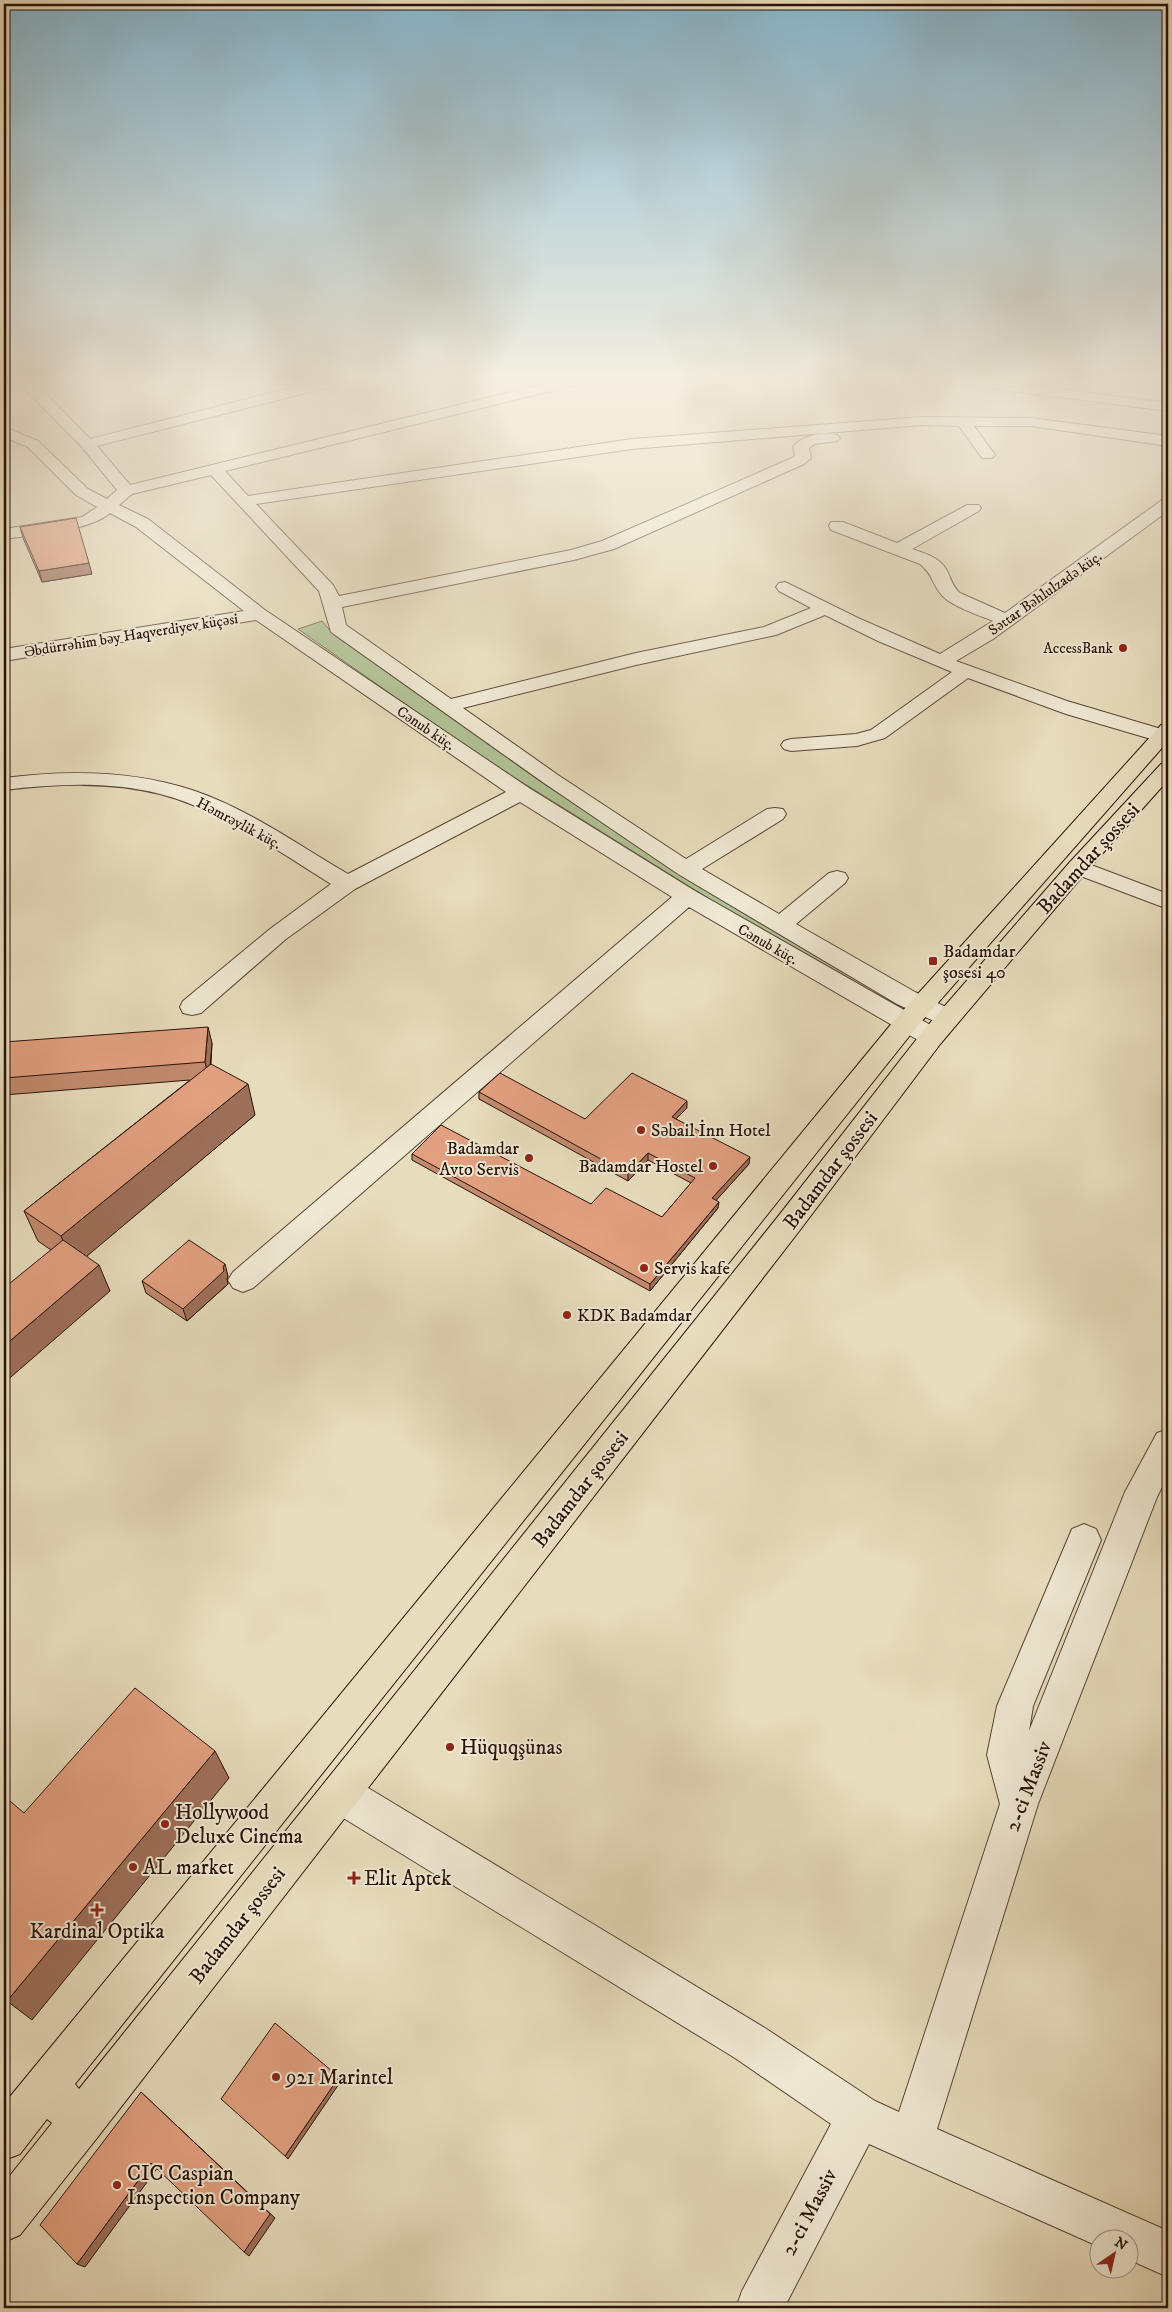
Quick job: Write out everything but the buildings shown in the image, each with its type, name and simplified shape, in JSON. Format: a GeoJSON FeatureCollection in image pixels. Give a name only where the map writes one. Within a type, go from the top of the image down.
{"type":"FeatureCollection","features":[{"type":"Feature","properties":{"kind":"main road","name":"Badamdar şossesi"},"geometry":{"type":"LineString","coordinates":[[4,2138],[926,1021],[1166,735]]}},
{"type":"Feature","properties":{"kind":"main road","name":"Badamdar şossesi"},"geometry":{"type":"LineString","coordinates":[[4,2219],[341,1794],[778,1237],[926,1021],[1078,867],[1168,768]]}},
{"type":"Feature","properties":{"kind":"main road"},"geometry":{"type":"LineString","coordinates":[[46,2086],[81,2122]]}},
{"type":"Feature","properties":{"kind":"street","name":"Cənub küç."},"geometry":{"type":"LineString","coordinates":[[77,487],[82,492],[142,523],[259,614],[521,793],[687,896],[926,1021]]}},
{"type":"Feature","properties":{"kind":"street"},"geometry":{"type":"LineString","coordinates":[[123,487],[126,491]]}},
{"type":"Feature","properties":{"kind":"street"},"geometry":{"type":"LineString","coordinates":[[4,534],[86,521],[97,516],[126,491],[144,487]]}},
{"type":"Feature","properties":{"kind":"street","name":"Cənub küç."},"geometry":{"type":"LineString","coordinates":[[232,487],[327,588],[333,603],[333,615],[338,628],[550,780],[686,868],[780,924],[926,1021]]}},
{"type":"Feature","properties":{"kind":"street"},"geometry":{"type":"LineString","coordinates":[[245,501],[341,487]]}},
{"type":"Feature","properties":{"kind":"street"},"geometry":{"type":"LineString","coordinates":[[333,603],[608,545],[741,487]]}},
{"type":"Feature","properties":{"kind":"street","name":"Səttar Bəhlulzadə küç."},"geometry":{"type":"LineString","coordinates":[[942,661],[986,635],[1132,531],[1168,503]]}},
{"type":"Feature","properties":{"kind":"street"},"geometry":{"type":"LineString","coordinates":[[900,548],[973,508]]}},
{"type":"Feature","properties":{"kind":"street"},"geometry":{"type":"LineString","coordinates":[[837,526],[900,548],[926,560],[938,570],[947,591],[954,597],[1006,620]]}},
{"type":"Feature","properties":{"kind":"street"},"geometry":{"type":"LineString","coordinates":[[785,587],[825,609],[966,671],[1061,705],[1166,735]]}},
{"type":"Feature","properties":{"kind":"street"},"geometry":{"type":"LineString","coordinates":[[446,706],[636,659],[769,631],[825,609]]}},
{"type":"Feature","properties":{"kind":"street","name":"Əbdürrəhim bəy Haqverdiyev küçəsi"},"geometry":{"type":"LineString","coordinates":[[4,655],[259,614]]}},
{"type":"Feature","properties":{"kind":"street"},"geometry":{"type":"LineString","coordinates":[[791,745],[857,740],[878,734],[966,671]]}},
{"type":"Feature","properties":{"kind":"street","name":"Həmrəylik küç."},"geometry":{"type":"LineString","coordinates":[[4,784],[47,779],[92,779],[140,785],[187,796],[230,815],[347,884]]}},
{"type":"Feature","properties":{"kind":"street"},"geometry":{"type":"LineString","coordinates":[[192,1007],[278,934],[347,884],[521,793]]}},
{"type":"Feature","properties":{"kind":"street"},"geometry":{"type":"LineString","coordinates":[[686,868],[774,814]]}},
{"type":"Feature","properties":{"kind":"street"},"geometry":{"type":"LineString","coordinates":[[1078,867],[1168,902]]}},
{"type":"Feature","properties":{"kind":"street"},"geometry":{"type":"LineString","coordinates":[[780,924],[837,878]]}},
{"type":"Feature","properties":{"kind":"street"},"geometry":{"type":"LineString","coordinates":[[243,1280],[687,896]]}},
{"type":"Feature","properties":{"kind":"street","name":"2-ci Massiv"},"geometry":{"type":"LineString","coordinates":[[912,2139],[1019,1804],[1142,1492],[1168,1443]]}},
{"type":"Feature","properties":{"kind":"street"},"geometry":{"type":"LineString","coordinates":[[1019,1804],[1006,1755],[1015,1706],[1084,1540]]}},
{"type":"Feature","properties":{"kind":"street"},"geometry":{"type":"LineString","coordinates":[[341,1794],[750,2043],[859,2117],[1168,2254]]}},
{"type":"Feature","properties":{"kind":"street","name":"2-ci Massiv"},"geometry":{"type":"LineString","coordinates":[[759,2308],[859,2117]]}},
{"type":"Feature","properties":{"kind":"green space"},"geometry":{"type":"Polygon","coordinates":[[[322,621],[334,635],[544,784],[722,899],[870,984],[864,989],[724,908],[475,753],[298,629],[322,621]]]}},
{"type":"Feature","properties":{"kind":"place","name":"AccessBank"},"geometry":{"type":"Point","coordinates":[1123,648]}},
{"type":"Feature","properties":{"kind":"place","name":"Badamdar şosesi 40"},"geometry":{"type":"Point","coordinates":[933,961]}},
{"type":"Feature","properties":{"kind":"place","name":"Səbail İnn Hotel"},"geometry":{"type":"Point","coordinates":[641,1130]}},
{"type":"Feature","properties":{"kind":"place","name":"Badamdar Avto Servis"},"geometry":{"type":"Point","coordinates":[529,1158]}},
{"type":"Feature","properties":{"kind":"place","name":"Badamdar Hostel"},"geometry":{"type":"Point","coordinates":[713,1166]}},
{"type":"Feature","properties":{"kind":"place","name":"Servis kafe"},"geometry":{"type":"Point","coordinates":[644,1268]}},
{"type":"Feature","properties":{"kind":"place","name":"KDK Badamdar"},"geometry":{"type":"Point","coordinates":[567,1315]}},
{"type":"Feature","properties":{"kind":"place","name":"Hüquqşünas"},"geometry":{"type":"Point","coordinates":[450,1747]}},
{"type":"Feature","properties":{"kind":"place","name":"Hollywood Deluxe Cinema"},"geometry":{"type":"Point","coordinates":[165,1824]}},
{"type":"Feature","properties":{"kind":"place","name":"AL market"},"geometry":{"type":"Point","coordinates":[133,1867]}},
{"type":"Feature","properties":{"kind":"place","name":"Elit Aptek"},"geometry":{"type":"Point","coordinates":[354,1878]}},
{"type":"Feature","properties":{"kind":"place","name":"Kardinal Optika"},"geometry":{"type":"Point","coordinates":[97,1910]}},
{"type":"Feature","properties":{"kind":"place","name":"921 Marintel"},"geometry":{"type":"Point","coordinates":[276,2077]}},
{"type":"Feature","properties":{"kind":"place","name":"CIC Caspian Inspection Company"},"geometry":{"type":"Point","coordinates":[117,2185]}}]}
